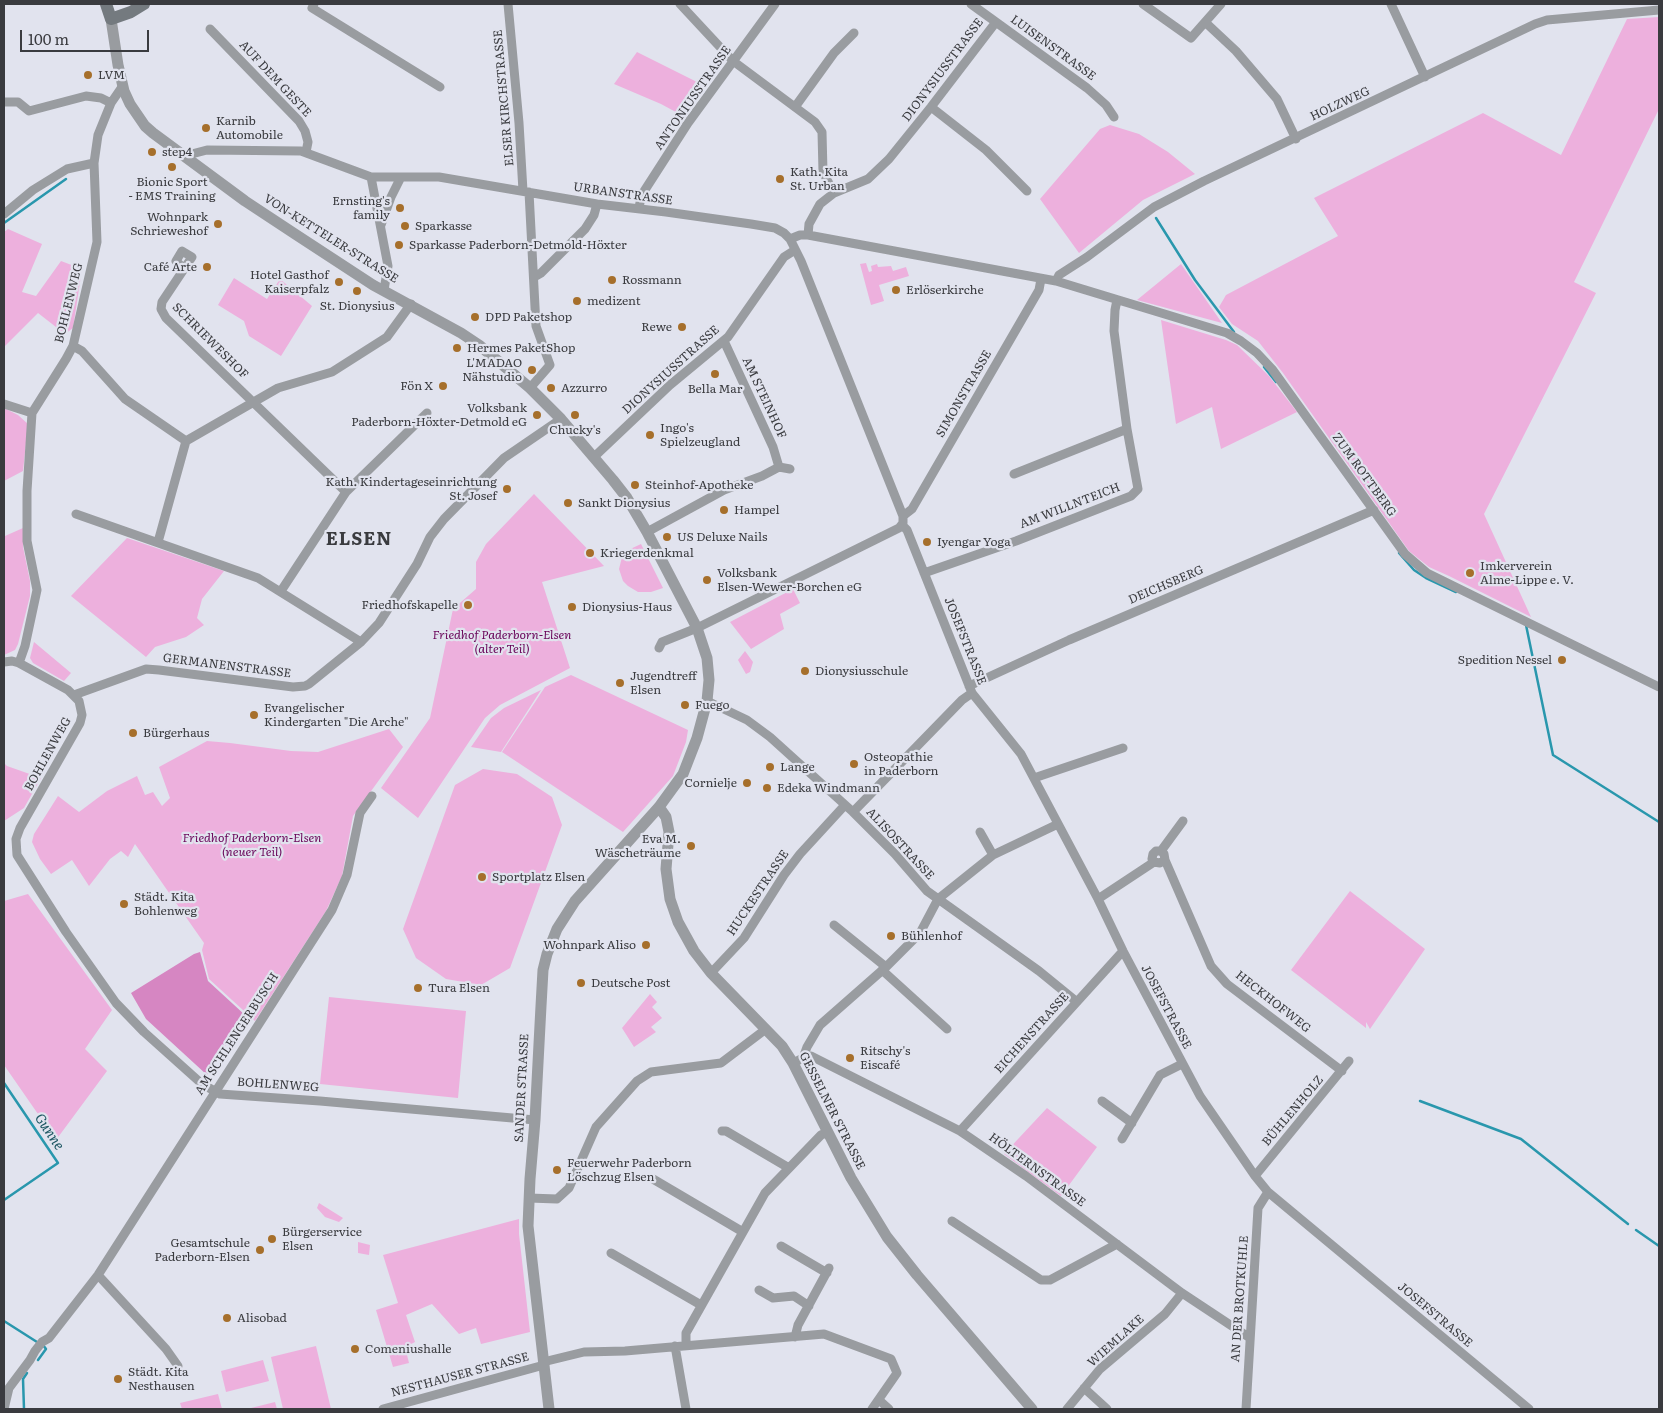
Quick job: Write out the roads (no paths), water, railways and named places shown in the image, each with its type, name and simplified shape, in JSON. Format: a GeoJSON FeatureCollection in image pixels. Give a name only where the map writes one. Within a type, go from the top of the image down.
{"type":"FeatureCollection","features":[{"type":"Feature","properties":{"kind":"main road"},"geometry":{"type":"LineString","coordinates":[[106,4],[111,19],[131,12],[144,4]]}},
{"type":"Feature","properties":{"kind":"street","name":"ELSER KIRCHSTRASSE"},"geometry":{"type":"LineString","coordinates":[[508,4],[534,277],[536,326],[550,365],[530,388]]}},
{"type":"Feature","properties":{"kind":"street"},"geometry":{"type":"LineString","coordinates":[[680,4],[733,61],[820,126],[822,132],[823,172],[834,193]]}},
{"type":"Feature","properties":{"kind":"street","name":"ANTONIUSSTRASSE"},"geometry":{"type":"LineString","coordinates":[[639,209],[641,196],[688,123],[774,4]]}},
{"type":"Feature","properties":{"kind":"street","name":"LUISENSTRASSE"},"geometry":{"type":"LineString","coordinates":[[971,4],[1087,88],[1106,105],[1114,117]]}},
{"type":"Feature","properties":{"kind":"street"},"geometry":{"type":"LineString","coordinates":[[1143,4],[1191,38],[1221,4]]}},
{"type":"Feature","properties":{"kind":"street"},"geometry":{"type":"LineString","coordinates":[[1391,4],[1424,77]]}},
{"type":"Feature","properties":{"kind":"street"},"geometry":{"type":"LineString","coordinates":[[310,5],[440,87]]}},
{"type":"Feature","properties":{"kind":"street","name":"HOLZWEG"},"geometry":{"type":"LineString","coordinates":[[1056,281],[1059,275],[1087,257],[1145,212],[1204,181],[1296,139],[1528,27],[1547,20],[1659,10]]}},
{"type":"Feature","properties":{"kind":"street","name":"VON-KETTELER-STRASSE"},"geometry":{"type":"LineString","coordinates":[[111,19],[122,86],[130,104],[153,134],[245,201],[384,290],[461,333],[479,346],[530,388],[561,419],[627,498],[697,628],[708,663],[708,701],[697,738],[684,774],[659,807]]}},
{"type":"Feature","properties":{"kind":"street","name":"DIONYSIUSSTRASSE"},"geometry":{"type":"LineString","coordinates":[[808,234],[809,224],[820,204],[834,193],[868,179],[889,159],[996,22]]}},
{"type":"Feature","properties":{"kind":"street"},"geometry":{"type":"LineString","coordinates":[[1205,22],[1236,51],[1277,99],[1296,139]]}},
{"type":"Feature","properties":{"kind":"street","name":"AUF DEM GESTE"},"geometry":{"type":"LineString","coordinates":[[210,29],[296,116],[307,136],[306,152]]}},
{"type":"Feature","properties":{"kind":"street"},"geometry":{"type":"LineString","coordinates":[[795,107],[834,53],[854,33]]}},
{"type":"Feature","properties":{"kind":"street","name":"BOHLENWEG"},"geometry":{"type":"LineString","coordinates":[[19,663],[25,646],[37,590],[27,541],[27,491],[32,412],[73,346],[97,242],[94,163],[98,135],[111,103],[122,86]]}},
{"type":"Feature","properties":{"kind":"street"},"geometry":{"type":"LineString","coordinates":[[4,102],[18,102],[29,111],[86,96],[101,98],[111,103]]}},
{"type":"Feature","properties":{"kind":"street"},"geometry":{"type":"LineString","coordinates":[[931,107],[986,150],[1027,191]]}},
{"type":"Feature","properties":{"kind":"street","name":"URBANSTRASSE"},"geometry":{"type":"LineString","coordinates":[[184,156],[207,150],[306,152],[371,177],[439,177],[596,204],[775,228],[784,233],[790,240]]}},
{"type":"Feature","properties":{"kind":"street"},"geometry":{"type":"LineString","coordinates":[[4,214],[33,190],[66,169],[94,163]]}},
{"type":"Feature","properties":{"kind":"street"},"geometry":{"type":"LineString","coordinates":[[371,177],[388,266],[384,290]]}},
{"type":"Feature","properties":{"kind":"street"},"geometry":{"type":"LineString","coordinates":[[381,225],[391,197],[401,177]]}},
{"type":"Feature","properties":{"kind":"street"},"geometry":{"type":"LineString","coordinates":[[534,277],[541,273],[585,228],[594,215],[596,204]]}},
{"type":"Feature","properties":{"kind":"street"},"geometry":{"type":"LineString","coordinates":[[790,240],[800,235],[808,234],[1056,281]]}},
{"type":"Feature","properties":{"kind":"street","name":"JOSEFSTRASSE"},"geometry":{"type":"LineString","coordinates":[[790,240],[801,261],[902,522],[907,530],[970,689],[1021,754],[1200,1096],[1268,1192],[1529,1409]]}},
{"type":"Feature","properties":{"kind":"street","name":"DIONYSIUSSTRASSE"},"geometry":{"type":"LineString","coordinates":[[594,457],[670,385],[724,341],[784,256],[795,250]]}},
{"type":"Feature","properties":{"kind":"street","name":"SCHRIEWESHOF"},"geometry":{"type":"LineString","coordinates":[[184,269],[162,302],[160,309],[166,318],[254,402]]}},
{"type":"Feature","properties":{"kind":"street","name":"SIMONSTRASSE"},"geometry":{"type":"LineString","coordinates":[[697,628],[902,522],[912,509],[1034,298],[1041,279]]}},
{"type":"Feature","properties":{"kind":"street","name":"ZUM ROTTBERG"},"geometry":{"type":"LineString","coordinates":[[1056,281],[1227,333],[1241,341],[1258,354],[1272,369],[1405,554],[1427,573],[1659,687]]}},
{"type":"Feature","properties":{"kind":"street","name":"AM WILLNTEICH"},"geometry":{"type":"LineString","coordinates":[[924,573],[1016,541],[1131,496],[1138,489],[1127,428],[1114,331],[1115,310],[1118,300]]}},
{"type":"Feature","properties":{"kind":"street"},"geometry":{"type":"LineString","coordinates":[[158,542],[186,441],[278,388],[332,372],[387,337],[411,304]]}},
{"type":"Feature","properties":{"kind":"street","name":"AM STEINHOF"},"geometry":{"type":"LineString","coordinates":[[724,341],[773,447],[779,467]]}},
{"type":"Feature","properties":{"kind":"street"},"geometry":{"type":"LineString","coordinates":[[73,346],[82,350],[125,400],[186,441]]}},
{"type":"Feature","properties":{"kind":"street"},"geometry":{"type":"LineString","coordinates":[[254,402],[346,492]]}},
{"type":"Feature","properties":{"kind":"street"},"geometry":{"type":"LineString","coordinates":[[4,404],[32,412]]}},
{"type":"Feature","properties":{"kind":"street"},"geometry":{"type":"LineString","coordinates":[[281,591],[346,492],[427,413]]}},
{"type":"Feature","properties":{"kind":"street","name":"GERMANENSTRASSE"},"geometry":{"type":"LineString","coordinates":[[74,695],[146,669],[293,687],[305,686],[361,642],[379,623],[417,564],[430,537],[444,519],[504,458],[561,419]]}},
{"type":"Feature","properties":{"kind":"street"},"geometry":{"type":"LineString","coordinates":[[1014,474],[1127,428]]}},
{"type":"Feature","properties":{"kind":"street"},"geometry":{"type":"LineString","coordinates":[[647,532],[724,490],[762,476],[779,467],[790,468]]}},
{"type":"Feature","properties":{"kind":"street","name":"DEICHSBERG"},"geometry":{"type":"LineString","coordinates":[[970,689],[1069,640],[1374,510]]}},
{"type":"Feature","properties":{"kind":"street"},"geometry":{"type":"LineString","coordinates":[[76,514],[258,578],[361,642]]}},
{"type":"Feature","properties":{"kind":"street"},"geometry":{"type":"LineString","coordinates":[[659,648],[662,642],[697,628]]}},
{"type":"Feature","properties":{"kind":"street"},"geometry":{"type":"LineString","coordinates":[[4,662],[12,661],[19,663],[74,695]]}},
{"type":"Feature","properties":{"kind":"street"},"geometry":{"type":"LineString","coordinates":[[853,812],[962,700],[970,689]]}},
{"type":"Feature","properties":{"kind":"street","name":"BOHLENWEG"},"geometry":{"type":"LineString","coordinates":[[74,695],[82,711],[80,724],[20,828],[16,839],[17,855],[66,932],[116,1003],[144,1032],[202,1084],[220,1094],[535,1120]]}},
{"type":"Feature","properties":{"kind":"street","name":"ALISOSTRASSE"},"geometry":{"type":"LineString","coordinates":[[708,701],[737,714],[784,749],[853,812],[895,854],[927,891],[1039,971],[1077,1002]]}},
{"type":"Feature","properties":{"kind":"street"},"geometry":{"type":"LineString","coordinates":[[1034,778],[1123,748]]}},
{"type":"Feature","properties":{"kind":"street","name":"AM SCHLENGERBUSCH"},"geometry":{"type":"LineString","coordinates":[[4,1409],[9,1388],[42,1342],[48,1338],[98,1276],[332,910],[347,875],[360,813],[372,796]]}},
{"type":"Feature","properties":{"kind":"street","name":"HUCKESTRASSE"},"geometry":{"type":"LineString","coordinates":[[711,973],[744,938],[784,874],[845,805]]}},
{"type":"Feature","properties":{"kind":"street","name":"GESSELNER STRASSE"},"geometry":{"type":"LineString","coordinates":[[659,807],[666,817],[668,832],[666,869],[668,889],[678,922],[694,951],[711,973],[798,1060],[828,1132],[851,1178],[888,1237],[917,1275],[1032,1409]]}},
{"type":"Feature","properties":{"kind":"street","name":"SANDER STRASSE"},"geometry":{"type":"LineString","coordinates":[[549,1409],[528,1236],[544,970],[551,941],[562,919],[575,901],[659,807]]}},
{"type":"Feature","properties":{"kind":"street"},"geometry":{"type":"LineString","coordinates":[[1098,899],[1154,862],[1160,863],[1183,821]]}},
{"type":"Feature","properties":{"kind":"street"},"geometry":{"type":"LineString","coordinates":[[798,1060],[820,1025],[884,969],[920,933],[938,899],[993,855],[1058,824]]}},
{"type":"Feature","properties":{"kind":"street"},"geometry":{"type":"LineString","coordinates":[[980,832],[993,855]]}},
{"type":"Feature","properties":{"kind":"street","name":"HECKHOFWEG"},"geometry":{"type":"LineString","coordinates":[[1163,855],[1211,966],[1227,984],[1342,1071]]}},
{"type":"Feature","properties":{"kind":"street"},"geometry":{"type":"LineString","coordinates":[[834,925],[948,1029]]}},
{"type":"Feature","properties":{"kind":"street","name":"EICHENSTRASSE"},"geometry":{"type":"LineString","coordinates":[[960,1131],[1123,951]]}},
{"type":"Feature","properties":{"kind":"street"},"geometry":{"type":"LineString","coordinates":[[529,1198],[557,1199],[569,1188],[596,1128],[638,1081],[651,1072],[721,1063],[766,1029]]}},
{"type":"Feature","properties":{"kind":"street","name":"HÖLTERNSTRASSE"},"geometry":{"type":"LineString","coordinates":[[798,1060],[811,1056],[960,1131],[1026,1176],[1182,1293],[1250,1338]]}},
{"type":"Feature","properties":{"kind":"street","name":"BÜHLENHOLZ"},"geometry":{"type":"LineString","coordinates":[[1255,1176],[1349,1061]]}},
{"type":"Feature","properties":{"kind":"street"},"geometry":{"type":"LineString","coordinates":[[1122,1139],[1160,1075],[1182,1064]]}},
{"type":"Feature","properties":{"kind":"street"},"geometry":{"type":"LineString","coordinates":[[1102,1101],[1132,1123]]}},
{"type":"Feature","properties":{"kind":"street"},"geometry":{"type":"LineString","coordinates":[[722,1131],[726,1131],[789,1168]]}},
{"type":"Feature","properties":{"kind":"street"},"geometry":{"type":"LineString","coordinates":[[686,1345],[686,1333],[764,1193],[821,1135],[828,1132]]}},
{"type":"Feature","properties":{"kind":"street"},"geometry":{"type":"LineString","coordinates":[[653,1179],[743,1232]]}},
{"type":"Feature","properties":{"kind":"street","name":"AN DER BROTKUHLE"},"geometry":{"type":"LineString","coordinates":[[1246,1409],[1258,1208],[1268,1192]]}},
{"type":"Feature","properties":{"kind":"street"},"geometry":{"type":"LineString","coordinates":[[952,1222],[1041,1280],[1050,1280],[1117,1244]]}},
{"type":"Feature","properties":{"kind":"street"},"geometry":{"type":"LineString","coordinates":[[781,1246],[828,1270],[798,1326],[795,1337]]}},
{"type":"Feature","properties":{"kind":"street"},"geometry":{"type":"LineString","coordinates":[[611,1253],[701,1304]]}},
{"type":"Feature","properties":{"kind":"street"},"geometry":{"type":"LineString","coordinates":[[98,1276],[166,1349],[178,1366]]}},
{"type":"Feature","properties":{"kind":"street"},"geometry":{"type":"LineString","coordinates":[[759,1290],[773,1298],[794,1296],[809,1306]]}},
{"type":"Feature","properties":{"kind":"street","name":"WIEMLAKE"},"geometry":{"type":"LineString","coordinates":[[1067,1409],[1100,1369],[1165,1314],[1182,1293]]}},
{"type":"Feature","properties":{"kind":"street","name":"NESTHAUSER STRASSE"},"geometry":{"type":"LineString","coordinates":[[383,1409],[584,1352],[824,1334],[891,1359],[896,1372],[879,1400]]}},
{"type":"Feature","properties":{"kind":"street"},"geometry":{"type":"LineString","coordinates":[[675,1346],[686,1409]]}},
{"type":"Feature","properties":{"kind":"street"},"geometry":{"type":"LineString","coordinates":[[1084,1388],[1107,1409]]}},
{"type":"Feature","properties":{"kind":"street"},"geometry":{"type":"LineString","coordinates":[[872,1409],[879,1400],[889,1409]]}},
{"type":"Feature","properties":{"kind":"waterway","name":"Gunne"},"geometry":{"type":"LineString","coordinates":[[4,223],[66,179]]}},
{"type":"Feature","properties":{"kind":"waterway"},"geometry":{"type":"LineString","coordinates":[[1156,218],[1195,280],[1234,332]]}},
{"type":"Feature","properties":{"kind":"waterway"},"geometry":{"type":"LineString","coordinates":[[1264,367],[1276,382]]}},
{"type":"Feature","properties":{"kind":"waterway"},"geometry":{"type":"LineString","coordinates":[[1399,553],[1414,570],[1426,578],[1456,592]]}},
{"type":"Feature","properties":{"kind":"waterway"},"geometry":{"type":"LineString","coordinates":[[1526,625],[1553,755],[1659,822]]}},
{"type":"Feature","properties":{"kind":"waterway","name":"Gunne"},"geometry":{"type":"LineString","coordinates":[[4,1083],[58,1163],[4,1200]]}},
{"type":"Feature","properties":{"kind":"waterway"},"geometry":{"type":"LineString","coordinates":[[1420,1101],[1521,1139],[1628,1224]]}},
{"type":"Feature","properties":{"kind":"waterway"},"geometry":{"type":"LineString","coordinates":[[1636,1230],[1659,1246]]}},
{"type":"Feature","properties":{"kind":"waterway","name":"Gunne"},"geometry":{"type":"LineString","coordinates":[[4,1321],[37,1342]]}},
{"type":"Feature","properties":{"kind":"waterway","name":"Gunne"},"geometry":{"type":"LineString","coordinates":[[38,1360],[46,1349],[43,1345]]}},
{"type":"Feature","properties":{"kind":"waterway","name":"Gunne"},"geometry":{"type":"LineString","coordinates":[[24,1409],[23,1379],[27,1373]]}},
{"type":"Feature","properties":{"kind":"place","name":"LVM"},"geometry":{"type":"Point","coordinates":[88,75]}},
{"type":"Feature","properties":{"kind":"place","name":"Karnib Automobile"},"geometry":{"type":"Point","coordinates":[206,128]}},
{"type":"Feature","properties":{"kind":"place","name":"step4"},"geometry":{"type":"Point","coordinates":[152,152]}},
{"type":"Feature","properties":{"kind":"place","name":"Bionic Sport - EMS Training"},"geometry":{"type":"Point","coordinates":[172,167]}},
{"type":"Feature","properties":{"kind":"place","name":"Kath. Kita St. Urban"},"geometry":{"type":"Point","coordinates":[780,179]}},
{"type":"Feature","properties":{"kind":"place","name":"Ernsting's family"},"geometry":{"type":"Point","coordinates":[400,208]}},
{"type":"Feature","properties":{"kind":"place","name":"Wohnpark Schrieweshof"},"geometry":{"type":"Point","coordinates":[218,224]}},
{"type":"Feature","properties":{"kind":"place","name":"Sparkasse"},"geometry":{"type":"Point","coordinates":[405,226]}},
{"type":"Feature","properties":{"kind":"place","name":"Sparkasse Paderborn-Detmold-Höxter"},"geometry":{"type":"Point","coordinates":[399,245]}},
{"type":"Feature","properties":{"kind":"place","name":"Café Arte"},"geometry":{"type":"Point","coordinates":[207,267]}},
{"type":"Feature","properties":{"kind":"place","name":"Rossmann"},"geometry":{"type":"Point","coordinates":[612,280]}},
{"type":"Feature","properties":{"kind":"place","name":"Hotel Gasthof Kaiserpfalz"},"geometry":{"type":"Point","coordinates":[339,282]}},
{"type":"Feature","properties":{"kind":"place","name":"Erlöserkirche"},"geometry":{"type":"Point","coordinates":[896,290]}},
{"type":"Feature","properties":{"kind":"place","name":"St. Dionysius"},"geometry":{"type":"Point","coordinates":[357,291]}},
{"type":"Feature","properties":{"kind":"place","name":"medizent"},"geometry":{"type":"Point","coordinates":[577,301]}},
{"type":"Feature","properties":{"kind":"place","name":"DPD Paketshop"},"geometry":{"type":"Point","coordinates":[475,317]}},
{"type":"Feature","properties":{"kind":"place","name":"Rewe"},"geometry":{"type":"Point","coordinates":[682,327]}},
{"type":"Feature","properties":{"kind":"place","name":"Hermes PaketShop"},"geometry":{"type":"Point","coordinates":[457,348]}},
{"type":"Feature","properties":{"kind":"place","name":"L'MADAO Nähstudio"},"geometry":{"type":"Point","coordinates":[532,370]}},
{"type":"Feature","properties":{"kind":"place","name":"Bella Mar"},"geometry":{"type":"Point","coordinates":[715,374]}},
{"type":"Feature","properties":{"kind":"place","name":"Fön X"},"geometry":{"type":"Point","coordinates":[443,386]}},
{"type":"Feature","properties":{"kind":"place","name":"Azzurro"},"geometry":{"type":"Point","coordinates":[551,388]}},
{"type":"Feature","properties":{"kind":"place","name":"Volksbank Paderborn-Höxter-Detmold eG"},"geometry":{"type":"Point","coordinates":[537,415]}},
{"type":"Feature","properties":{"kind":"place","name":"Chucky's"},"geometry":{"type":"Point","coordinates":[575,415]}},
{"type":"Feature","properties":{"kind":"place","name":"Ingo's Spielzeugland"},"geometry":{"type":"Point","coordinates":[650,435]}},
{"type":"Feature","properties":{"kind":"place","name":"Steinhof-Apotheke"},"geometry":{"type":"Point","coordinates":[635,485]}},
{"type":"Feature","properties":{"kind":"place","name":"Kath. Kindertageseinrichtung St. Josef"},"geometry":{"type":"Point","coordinates":[507,489]}},
{"type":"Feature","properties":{"kind":"place","name":"Sankt Dionysius"},"geometry":{"type":"Point","coordinates":[568,503]}},
{"type":"Feature","properties":{"kind":"place","name":"Hampel"},"geometry":{"type":"Point","coordinates":[724,510]}},
{"type":"Feature","properties":{"kind":"place","name":"US Deluxe Nails"},"geometry":{"type":"Point","coordinates":[667,537]}},
{"type":"Feature","properties":{"kind":"place","name":"Iyengar Yoga"},"geometry":{"type":"Point","coordinates":[927,542]}},
{"type":"Feature","properties":{"kind":"place","name":"Kriegerdenkmal"},"geometry":{"type":"Point","coordinates":[590,553]}},
{"type":"Feature","properties":{"kind":"place","name":"Imkerverein Alme-Lippe e. V."},"geometry":{"type":"Point","coordinates":[1470,573]}},
{"type":"Feature","properties":{"kind":"place","name":"Volksbank Elsen-Wewer-Borchen eG"},"geometry":{"type":"Point","coordinates":[707,580]}},
{"type":"Feature","properties":{"kind":"place","name":"Friedhofskapelle"},"geometry":{"type":"Point","coordinates":[468,605]}},
{"type":"Feature","properties":{"kind":"place","name":"Dionysius-Haus"},"geometry":{"type":"Point","coordinates":[572,607]}},
{"type":"Feature","properties":{"kind":"place","name":"Spedition Nessel"},"geometry":{"type":"Point","coordinates":[1562,660]}},
{"type":"Feature","properties":{"kind":"place","name":"Dionysiusschule"},"geometry":{"type":"Point","coordinates":[805,671]}},
{"type":"Feature","properties":{"kind":"place","name":"Jugendtreff Elsen"},"geometry":{"type":"Point","coordinates":[620,683]}},
{"type":"Feature","properties":{"kind":"place","name":"Fuego"},"geometry":{"type":"Point","coordinates":[685,705]}},
{"type":"Feature","properties":{"kind":"place","name":"Evangelischer Kindergarten \"Die Arche\""},"geometry":{"type":"Point","coordinates":[254,715]}},
{"type":"Feature","properties":{"kind":"place","name":"Bürgerhaus"},"geometry":{"type":"Point","coordinates":[133,733]}},
{"type":"Feature","properties":{"kind":"place","name":"Osteopathie in Paderborn"},"geometry":{"type":"Point","coordinates":[854,764]}},
{"type":"Feature","properties":{"kind":"place","name":"Lange"},"geometry":{"type":"Point","coordinates":[770,767]}},
{"type":"Feature","properties":{"kind":"place","name":"Cornielje"},"geometry":{"type":"Point","coordinates":[747,783]}},
{"type":"Feature","properties":{"kind":"place","name":"Edeka Windmann"},"geometry":{"type":"Point","coordinates":[767,788]}},
{"type":"Feature","properties":{"kind":"place","name":"Eva M. Wäscheträume"},"geometry":{"type":"Point","coordinates":[691,846]}},
{"type":"Feature","properties":{"kind":"place","name":"Sportplatz Elsen"},"geometry":{"type":"Point","coordinates":[482,877]}},
{"type":"Feature","properties":{"kind":"place","name":"Städt. Kita Bohlenweg"},"geometry":{"type":"Point","coordinates":[124,904]}},
{"type":"Feature","properties":{"kind":"place","name":"Bühlenhof"},"geometry":{"type":"Point","coordinates":[891,936]}},
{"type":"Feature","properties":{"kind":"place","name":"Wohnpark Aliso"},"geometry":{"type":"Point","coordinates":[646,945]}},
{"type":"Feature","properties":{"kind":"place","name":"Deutsche Post"},"geometry":{"type":"Point","coordinates":[581,983]}},
{"type":"Feature","properties":{"kind":"place","name":"Tura Elsen"},"geometry":{"type":"Point","coordinates":[418,988]}},
{"type":"Feature","properties":{"kind":"place","name":"Ritschy's Eiscafé"},"geometry":{"type":"Point","coordinates":[850,1058]}},
{"type":"Feature","properties":{"kind":"place","name":"Feuerwehr Paderborn Löschzug Elsen"},"geometry":{"type":"Point","coordinates":[557,1170]}},
{"type":"Feature","properties":{"kind":"place","name":"Bürgerservice Elsen"},"geometry":{"type":"Point","coordinates":[272,1239]}},
{"type":"Feature","properties":{"kind":"place","name":"Gesamtschule Paderborn-Elsen"},"geometry":{"type":"Point","coordinates":[260,1250]}},
{"type":"Feature","properties":{"kind":"place","name":"Alisobad"},"geometry":{"type":"Point","coordinates":[227,1318]}},
{"type":"Feature","properties":{"kind":"place","name":"Comeniushalle"},"geometry":{"type":"Point","coordinates":[355,1349]}},
{"type":"Feature","properties":{"kind":"place","name":"Städt. Kita Nesthausen"},"geometry":{"type":"Point","coordinates":[118,1379]}},
{"type":"Feature","properties":{"kind":"district","name":"ELSEN"},"geometry":{"type":"Point","coordinates":[359,540]}},
{"type":"Feature","properties":{"kind":"park label","name":"Friedhof Paderborn-Elsen (alter Teil)"},"geometry":{"type":"Point","coordinates":[502,642]}},
{"type":"Feature","properties":{"kind":"park label","name":"Friedhof Paderborn-Elsen (neuer Teil)"},"geometry":{"type":"Point","coordinates":[252,845]}}]}
